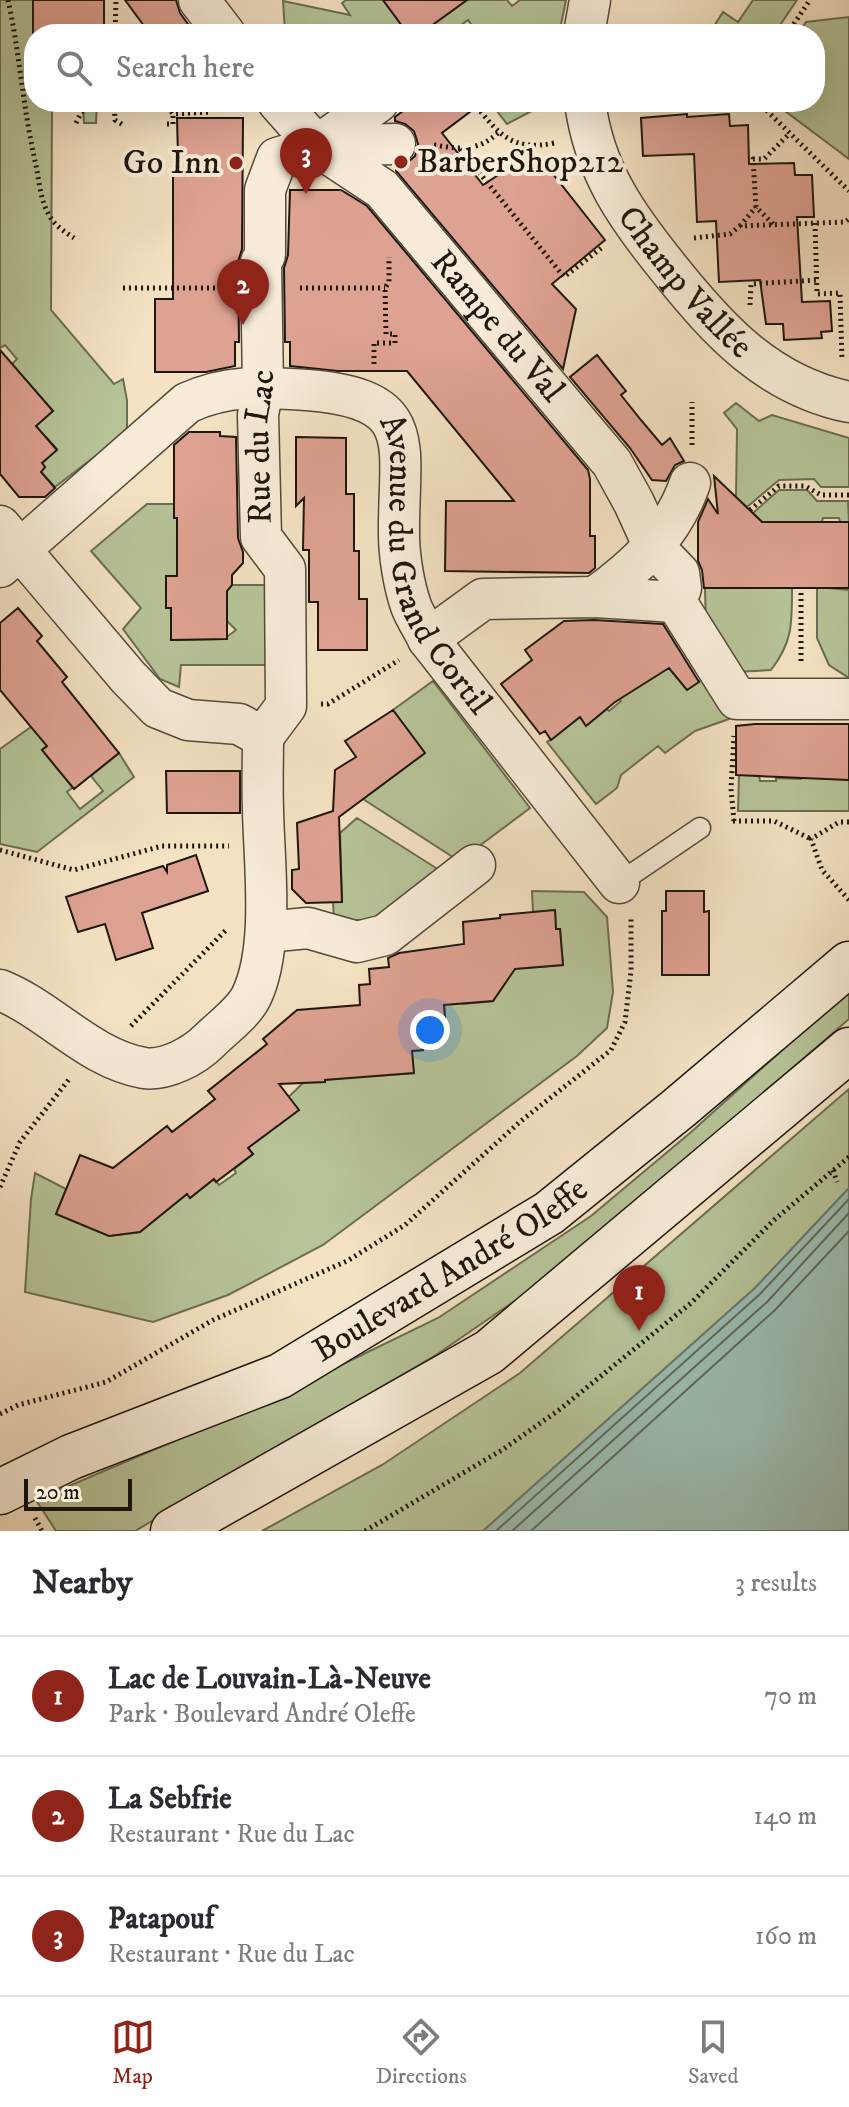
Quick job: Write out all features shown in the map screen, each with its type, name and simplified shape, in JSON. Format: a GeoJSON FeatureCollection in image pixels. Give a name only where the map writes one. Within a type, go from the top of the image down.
{"type":"FeatureCollection","features":[{"type":"Feature","properties":{"kind":"main road","name":"Boulevard André Oleffe"},"geometry":{"type":"LineString","coordinates":[[0,1492],[71,1457],[280,1376],[549,1213],[849,964]]}},
{"type":"Feature","properties":{"kind":"main road","name":"Boulevard André Oleffe"},"geometry":{"type":"LineString","coordinates":[[173,1531],[489,1352],[849,1050]]}},
{"type":"Feature","properties":{"kind":"street"},"geometry":{"type":"LineString","coordinates":[[199,0],[217,24]]}},
{"type":"Feature","properties":{"kind":"street"},"geometry":{"type":"LineString","coordinates":[[586,24],[590,0]]}},
{"type":"Feature","properties":{"kind":"street","name":"Rampe du Val"},"geometry":{"type":"LineString","coordinates":[[287,112],[317,146],[382,189],[612,463],[654,547],[679,573],[681,588],[676,602]]}},
{"type":"Feature","properties":{"kind":"street"},"geometry":{"type":"LineString","coordinates":[[317,146],[364,112]]}},
{"type":"Feature","properties":{"kind":"street","name":"Champ Vallée"},"geometry":{"type":"LineString","coordinates":[[586,112],[601,166],[621,207],[711,321],[752,358],[796,385],[849,402]]}},
{"type":"Feature","properties":{"kind":"street"},"geometry":{"type":"LineString","coordinates":[[317,146],[414,145]]}},
{"type":"Feature","properties":{"kind":"street","name":"Rue du Lac"},"geometry":{"type":"LineString","coordinates":[[263,737],[286,706],[285,569],[261,537],[258,415],[263,387],[261,262],[265,255],[265,190],[277,158],[317,146]]}},
{"type":"Feature","properties":{"kind":"street","name":"Avenue du Grand Cortil"},"geometry":{"type":"LineString","coordinates":[[7,547],[187,403],[222,390],[263,387],[342,393],[367,401],[386,415],[397,432],[402,453],[399,537],[411,606],[414,650],[619,883]]}},
{"type":"Feature","properties":{"kind":"street"},"geometry":{"type":"LineString","coordinates":[[595,597],[629,573],[654,547],[682,508],[690,483]]}},
{"type":"Feature","properties":{"kind":"street"},"geometry":{"type":"LineString","coordinates":[[0,990],[123,1062],[147,1068],[171,1065],[202,1047],[250,999],[261,970],[265,917],[263,737],[239,724],[188,720],[158,708],[7,547]]}},
{"type":"Feature","properties":{"kind":"street"},"geometry":{"type":"LineString","coordinates":[[414,650],[483,599],[595,597],[676,602],[737,699],[849,699]]}},
{"type":"Feature","properties":{"kind":"street"},"geometry":{"type":"LineString","coordinates":[[265,917],[357,942],[385,935],[475,865]]}},
{"type":"Feature","properties":{"kind":"lane"},"geometry":{"type":"LineString","coordinates":[[619,883],[700,828]]}},
{"type":"Feature","properties":{"kind":"path"},"geometry":{"type":"LineString","coordinates":[[8,0],[15,27],[24,100]]}},
{"type":"Feature","properties":{"kind":"path"},"geometry":{"type":"LineString","coordinates":[[115,24],[116,0]]}},
{"type":"Feature","properties":{"kind":"path"},"geometry":{"type":"LineString","coordinates":[[794,24],[810,0]]}},
{"type":"Feature","properties":{"kind":"path"},"geometry":{"type":"LineString","coordinates":[[25,112],[29,141],[48,213],[57,226],[74,238]]}},
{"type":"Feature","properties":{"kind":"path"},"geometry":{"type":"LineString","coordinates":[[76,123],[82,112]]}},
{"type":"Feature","properties":{"kind":"path"},"geometry":{"type":"LineString","coordinates":[[115,112],[115,120],[123,125]]}},
{"type":"Feature","properties":{"kind":"path"},"geometry":{"type":"LineString","coordinates":[[167,124],[173,124],[173,114],[211,112]]}},
{"type":"Feature","properties":{"kind":"path"},"geometry":{"type":"LineString","coordinates":[[768,112],[849,191]]}},
{"type":"Feature","properties":{"kind":"path"},"geometry":{"type":"LineString","coordinates":[[414,145],[460,149],[481,145],[498,133]]}},
{"type":"Feature","properties":{"kind":"path"},"geometry":{"type":"LineString","coordinates":[[773,225],[756,207],[753,159],[764,159],[790,133]]}},
{"type":"Feature","properties":{"kind":"path"},"geometry":{"type":"LineString","coordinates":[[460,149],[564,277],[590,257]]}},
{"type":"Feature","properties":{"kind":"path"},"geometry":{"type":"LineString","coordinates":[[657,254],[683,240],[730,234],[756,207]]}},
{"type":"Feature","properties":{"kind":"path"},"geometry":{"type":"LineString","coordinates":[[740,226],[849,219]]}},
{"type":"Feature","properties":{"kind":"path"},"geometry":{"type":"LineString","coordinates":[[815,223],[817,294],[840,293],[840,319]]}},
{"type":"Feature","properties":{"kind":"path"},"geometry":{"type":"LineString","coordinates":[[374,365],[374,343],[395,343],[395,334],[386,334],[388,258]]}},
{"type":"Feature","properties":{"kind":"path"},"geometry":{"type":"LineString","coordinates":[[728,337],[750,318],[751,284],[817,280]]}},
{"type":"Feature","properties":{"kind":"path"},"geometry":{"type":"LineString","coordinates":[[123,288],[216,288]]}},
{"type":"Feature","properties":{"kind":"path"},"geometry":{"type":"LineString","coordinates":[[310,288],[385,288]]}},
{"type":"Feature","properties":{"kind":"path"},"geometry":{"type":"LineString","coordinates":[[692,402],[692,444]]}},
{"type":"Feature","properties":{"kind":"path"},"geometry":{"type":"LineString","coordinates":[[750,510],[779,486],[805,486],[821,495],[849,495]]}},
{"type":"Feature","properties":{"kind":"path"},"geometry":{"type":"LineString","coordinates":[[801,587],[802,699]]}},
{"type":"Feature","properties":{"kind":"path"},"geometry":{"type":"LineString","coordinates":[[328,704],[414,650]]}},
{"type":"Feature","properties":{"kind":"path"},"geometry":{"type":"LineString","coordinates":[[734,821],[731,789],[737,699]]}},
{"type":"Feature","properties":{"kind":"path"},"geometry":{"type":"LineString","coordinates":[[700,828],[718,821],[774,821],[811,839],[822,870],[849,900]]}},
{"type":"Feature","properties":{"kind":"path"},"geometry":{"type":"LineString","coordinates":[[811,839],[839,822],[849,822]]}},
{"type":"Feature","properties":{"kind":"path"},"geometry":{"type":"LineString","coordinates":[[0,850],[74,870],[162,846],[264,846]]}},
{"type":"Feature","properties":{"kind":"path"},"geometry":{"type":"LineString","coordinates":[[0,1414],[18,1405],[106,1382],[213,1320],[347,1261],[405,1225],[521,1121],[611,1050],[625,1022],[631,971],[631,897],[619,883]]}},
{"type":"Feature","properties":{"kind":"path"},"geometry":{"type":"LineString","coordinates":[[124,1032],[180,979],[246,909],[265,917]]}},
{"type":"Feature","properties":{"kind":"path"},"geometry":{"type":"LineString","coordinates":[[0,1187],[20,1142],[74,1073]]}},
{"type":"Feature","properties":{"kind":"path"},"geometry":{"type":"LineString","coordinates":[[365,1531],[502,1450],[559,1410],[691,1303],[774,1220],[849,1157]]}},
{"type":"Feature","properties":{"kind":"path"},"geometry":{"type":"LineString","coordinates":[[833,1170],[837,1182]]}},
{"type":"Feature","properties":{"kind":"green space"},"geometry":{"type":"Polygon","coordinates":[[[0,0],[33,0],[33,18],[38,18],[36,24],[24,24],[24,112],[52,112],[51,310],[114,384],[123,379],[127,400],[127,432],[55,487],[41,472],[45,467],[42,463],[57,449],[46,437],[36,443],[28,433],[53,411],[7,369],[17,359],[5,345],[0,348],[0,0]]]}},
{"type":"Feature","properties":{"kind":"green space"},"geometry":{"type":"Polygon","coordinates":[[[346,0],[383,0],[401,24],[285,24],[283,1],[350,15],[342,3],[346,0]]]}},
{"type":"Feature","properties":{"kind":"green space"},"geometry":{"type":"Polygon","coordinates":[[[467,0],[507,0],[512,6],[520,0],[566,0],[561,24],[471,24],[468,20],[463,24],[434,24],[467,0]]]}},
{"type":"Feature","properties":{"kind":"green space"},"geometry":{"type":"Polygon","coordinates":[[[753,0],[797,0],[781,24],[715,24],[723,12],[738,22],[753,0]]]}},
{"type":"Feature","properties":{"kind":"green space"},"geometry":{"type":"Polygon","coordinates":[[[849,17],[849,159],[786,112],[825,112],[825,24],[805,24],[849,17]]]}},
{"type":"Feature","properties":{"kind":"green space"},"geometry":{"type":"Polygon","coordinates":[[[83,112],[97,112],[96,123],[84,123],[83,112]]]}},
{"type":"Feature","properties":{"kind":"green space"},"geometry":{"type":"Polygon","coordinates":[[[498,112],[530,112],[507,124],[498,112]]]}},
{"type":"Feature","properties":{"kind":"green space"},"geometry":{"type":"Polygon","coordinates":[[[736,403],[759,421],[772,415],[849,438],[849,487],[821,487],[814,479],[779,480],[747,507],[736,497],[737,429],[724,413],[736,403]]]}},
{"type":"Feature","properties":{"kind":"green space"},"geometry":{"type":"Polygon","coordinates":[[[779,490],[807,490],[817,501],[848,501],[849,522],[840,522],[839,518],[823,518],[822,522],[762,522],[753,513],[779,490]]]}},
{"type":"Feature","properties":{"kind":"green space"},"geometry":{"type":"Polygon","coordinates":[[[147,504],[174,504],[174,518],[177,518],[177,576],[166,576],[166,608],[171,608],[171,640],[224,639],[236,630],[227,621],[223,595],[232,585],[273,585],[274,665],[181,665],[179,687],[160,679],[123,629],[141,608],[91,551],[147,504]]]}},
{"type":"Feature","properties":{"kind":"green space"},"geometry":{"type":"Polygon","coordinates":[[[792,587],[790,631],[778,660],[771,670],[737,672],[706,631],[705,588],[792,587]]]}},
{"type":"Feature","properties":{"kind":"green space"},"geometry":{"type":"Polygon","coordinates":[[[817,587],[849,590],[849,678],[829,665],[817,638],[817,587]]]}},
{"type":"Feature","properties":{"kind":"green space"},"geometry":{"type":"Polygon","coordinates":[[[669,668],[687,690],[709,674],[724,696],[729,719],[695,731],[665,753],[658,746],[621,775],[617,788],[596,804],[547,742],[580,717],[587,725],[607,709],[609,711],[621,701],[614,690],[669,668]]]}},
{"type":"Feature","properties":{"kind":"green space"},"geometry":{"type":"Polygon","coordinates":[[[433,681],[530,808],[459,861],[363,799],[425,753],[393,710],[433,681]]]}},
{"type":"Feature","properties":{"kind":"green space"},"geometry":{"type":"Polygon","coordinates":[[[66,702],[55,739],[42,750],[60,772],[72,763],[84,778],[67,792],[80,809],[103,791],[91,776],[119,753],[134,777],[37,852],[0,844],[0,749],[66,702]]]}},
{"type":"Feature","properties":{"kind":"green space"},"geometry":{"type":"Polygon","coordinates":[[[801,774],[849,780],[849,811],[738,811],[739,775],[759,775],[760,781],[776,781],[776,778],[801,779],[801,774]]]}},
{"type":"Feature","properties":{"kind":"green space"},"geometry":{"type":"Polygon","coordinates":[[[357,818],[444,873],[386,920],[334,920],[333,902],[342,901],[340,833],[357,818]]]}},
{"type":"Feature","properties":{"kind":"green space"},"geometry":{"type":"Polygon","coordinates":[[[532,891],[584,892],[607,917],[613,992],[607,1028],[577,1056],[323,1245],[228,1295],[153,1322],[25,1292],[35,1173],[66,1189],[56,1214],[109,1236],[140,1232],[187,1194],[190,1198],[214,1179],[219,1185],[236,1173],[234,1169],[253,1154],[243,1141],[305,1081],[324,1082],[325,1069],[373,1076],[413,1073],[412,1051],[423,1050],[422,1032],[446,1030],[444,1000],[462,999],[463,1004],[493,1001],[506,982],[505,964],[524,968],[563,965],[555,910],[533,912],[532,891]]]}},
{"type":"Feature","properties":{"kind":"green space"},"geometry":{"type":"Polygon","coordinates":[[[849,990],[849,1019],[532,1289],[436,1355],[135,1531],[56,1531],[36,1500],[259,1405],[438,1318],[591,1216],[690,1133],[849,990]]]}},
{"type":"Feature","properties":{"kind":"green space"},"geometry":{"type":"Polygon","coordinates":[[[849,1089],[849,1188],[755,1288],[483,1531],[262,1531],[382,1465],[520,1373],[849,1089]]]}},
{"type":"Feature","properties":{"kind":"water"},"geometry":{"type":"Polygon","coordinates":[[[849,1188],[849,1531],[483,1531],[755,1288],[849,1188]]]}},
{"type":"Feature","properties":{"kind":"building"},"geometry":{"type":"Polygon","coordinates":[[[33,0],[104,0],[104,24],[33,24],[33,0]]]}},
{"type":"Feature","properties":{"kind":"building"},"geometry":{"type":"Polygon","coordinates":[[[125,0],[176,0],[188,24],[143,24],[125,0]]]}},
{"type":"Feature","properties":{"kind":"building"},"geometry":{"type":"Polygon","coordinates":[[[383,0],[467,0],[434,24],[401,24],[383,0]]]}},
{"type":"Feature","properties":{"kind":"building"},"geometry":{"type":"Polygon","coordinates":[[[402,112],[470,112],[442,133],[483,185],[526,157],[541,175],[549,169],[605,240],[552,284],[576,309],[563,369],[396,171],[396,167],[406,164],[415,156],[418,144],[414,131],[395,121],[402,112]]]}},
{"type":"Feature","properties":{"kind":"building"},"geometry":{"type":"Polygon","coordinates":[[[687,114],[687,117],[729,114],[730,126],[748,125],[749,164],[794,163],[795,175],[812,175],[814,217],[797,217],[802,302],[830,301],[832,331],[821,332],[822,338],[784,340],[783,324],[766,324],[760,280],[719,282],[716,221],[697,222],[694,154],[643,156],[641,118],[687,114]]]}},
{"type":"Feature","properties":{"kind":"building"},"geometry":{"type":"Polygon","coordinates":[[[177,118],[243,118],[242,249],[238,262],[239,342],[235,342],[235,366],[206,372],[155,372],[155,299],[173,299],[173,156],[178,156],[177,118]]]}},
{"type":"Feature","properties":{"kind":"building"},"geometry":{"type":"Polygon","coordinates":[[[290,190],[341,190],[367,206],[588,470],[590,536],[595,536],[595,568],[589,573],[445,571],[446,501],[514,501],[407,371],[338,371],[290,366],[290,342],[285,342],[284,268],[288,255],[290,190]]]}},
{"type":"Feature","properties":{"kind":"building"},"geometry":{"type":"Polygon","coordinates":[[[0,350],[53,411],[36,426],[57,450],[42,463],[45,467],[41,472],[55,488],[45,497],[19,497],[0,474],[0,350]]]}},
{"type":"Feature","properties":{"kind":"building"},"geometry":{"type":"Polygon","coordinates":[[[597,355],[626,391],[621,395],[641,420],[662,445],[670,438],[684,461],[675,465],[666,481],[652,480],[630,448],[570,377],[597,355]]]}},
{"type":"Feature","properties":{"kind":"building"},"geometry":{"type":"Polygon","coordinates":[[[189,432],[220,432],[220,436],[236,437],[238,538],[243,563],[232,575],[232,585],[227,591],[227,639],[171,640],[171,608],[166,608],[166,576],[177,576],[174,445],[189,432]]]}},
{"type":"Feature","properties":{"kind":"building"},"geometry":{"type":"Polygon","coordinates":[[[296,437],[346,438],[346,494],[354,494],[354,551],[359,551],[359,599],[367,599],[367,650],[318,650],[318,602],[309,602],[309,550],[303,550],[304,498],[296,506],[296,437]]]}},
{"type":"Feature","properties":{"kind":"building"},"geometry":{"type":"Polygon","coordinates":[[[714,476],[762,522],[849,522],[849,588],[704,588],[698,561],[698,522],[708,499],[718,514],[714,476]]]}},
{"type":"Feature","properties":{"kind":"building"},"geometry":{"type":"Polygon","coordinates":[[[18,608],[42,636],[37,641],[67,677],[62,682],[119,753],[74,789],[42,750],[47,746],[0,690],[0,623],[18,608]]]}},
{"type":"Feature","properties":{"kind":"building"},"geometry":{"type":"Polygon","coordinates":[[[564,621],[663,624],[699,682],[687,690],[669,668],[615,702],[586,726],[580,717],[551,740],[545,731],[540,734],[501,684],[532,660],[525,650],[564,621]]]}},
{"type":"Feature","properties":{"kind":"building"},"geometry":{"type":"Polygon","coordinates":[[[393,710],[425,753],[339,817],[342,902],[306,903],[292,889],[292,870],[299,869],[297,823],[333,811],[335,770],[356,757],[345,741],[393,710]]]}},
{"type":"Feature","properties":{"kind":"building"},"geometry":{"type":"Polygon","coordinates":[[[849,724],[849,780],[736,775],[736,726],[849,724]]]}},
{"type":"Feature","properties":{"kind":"building"},"geometry":{"type":"Polygon","coordinates":[[[166,771],[240,771],[240,813],[167,813],[166,771]]]}},
{"type":"Feature","properties":{"kind":"building"},"geometry":{"type":"Polygon","coordinates":[[[196,855],[208,891],[142,913],[153,948],[116,960],[105,924],[78,932],[66,897],[163,866],[167,872],[167,865],[196,855]]]}},
{"type":"Feature","properties":{"kind":"building"},"geometry":{"type":"Polygon","coordinates":[[[666,891],[704,891],[704,912],[709,911],[709,975],[662,975],[662,911],[666,911],[666,891]]]}},
{"type":"Feature","properties":{"kind":"building"},"geometry":{"type":"Polygon","coordinates":[[[555,910],[563,965],[515,969],[493,1001],[444,1005],[446,1031],[422,1032],[423,1050],[412,1051],[414,1073],[279,1084],[299,1110],[248,1148],[253,1154],[190,1198],[187,1194],[140,1232],[109,1236],[56,1214],[80,1155],[113,1168],[167,1126],[172,1132],[215,1099],[208,1091],[267,1044],[263,1039],[297,1010],[360,1005],[359,985],[370,984],[369,969],[389,967],[388,958],[399,953],[464,944],[463,922],[555,910]]]}},
{"type":"Feature","properties":{"kind":"place","name":"BarberShop212"},"geometry":{"type":"Point","coordinates":[401,162]}},
{"type":"Feature","properties":{"kind":"place","name":"Go Inn"},"geometry":{"type":"Point","coordinates":[236,163]}},
{"type":"Feature","properties":{"kind":"place","name":"Patapouf"},"geometry":{"type":"Point","coordinates":[306,194]}},
{"type":"Feature","properties":{"kind":"place","name":"La Sebfrie"},"geometry":{"type":"Point","coordinates":[243,325]}},
{"type":"Feature","properties":{"kind":"place","name":"Lac de Louvain-Là-Neuve"},"geometry":{"type":"Point","coordinates":[639,1331]}}]}
